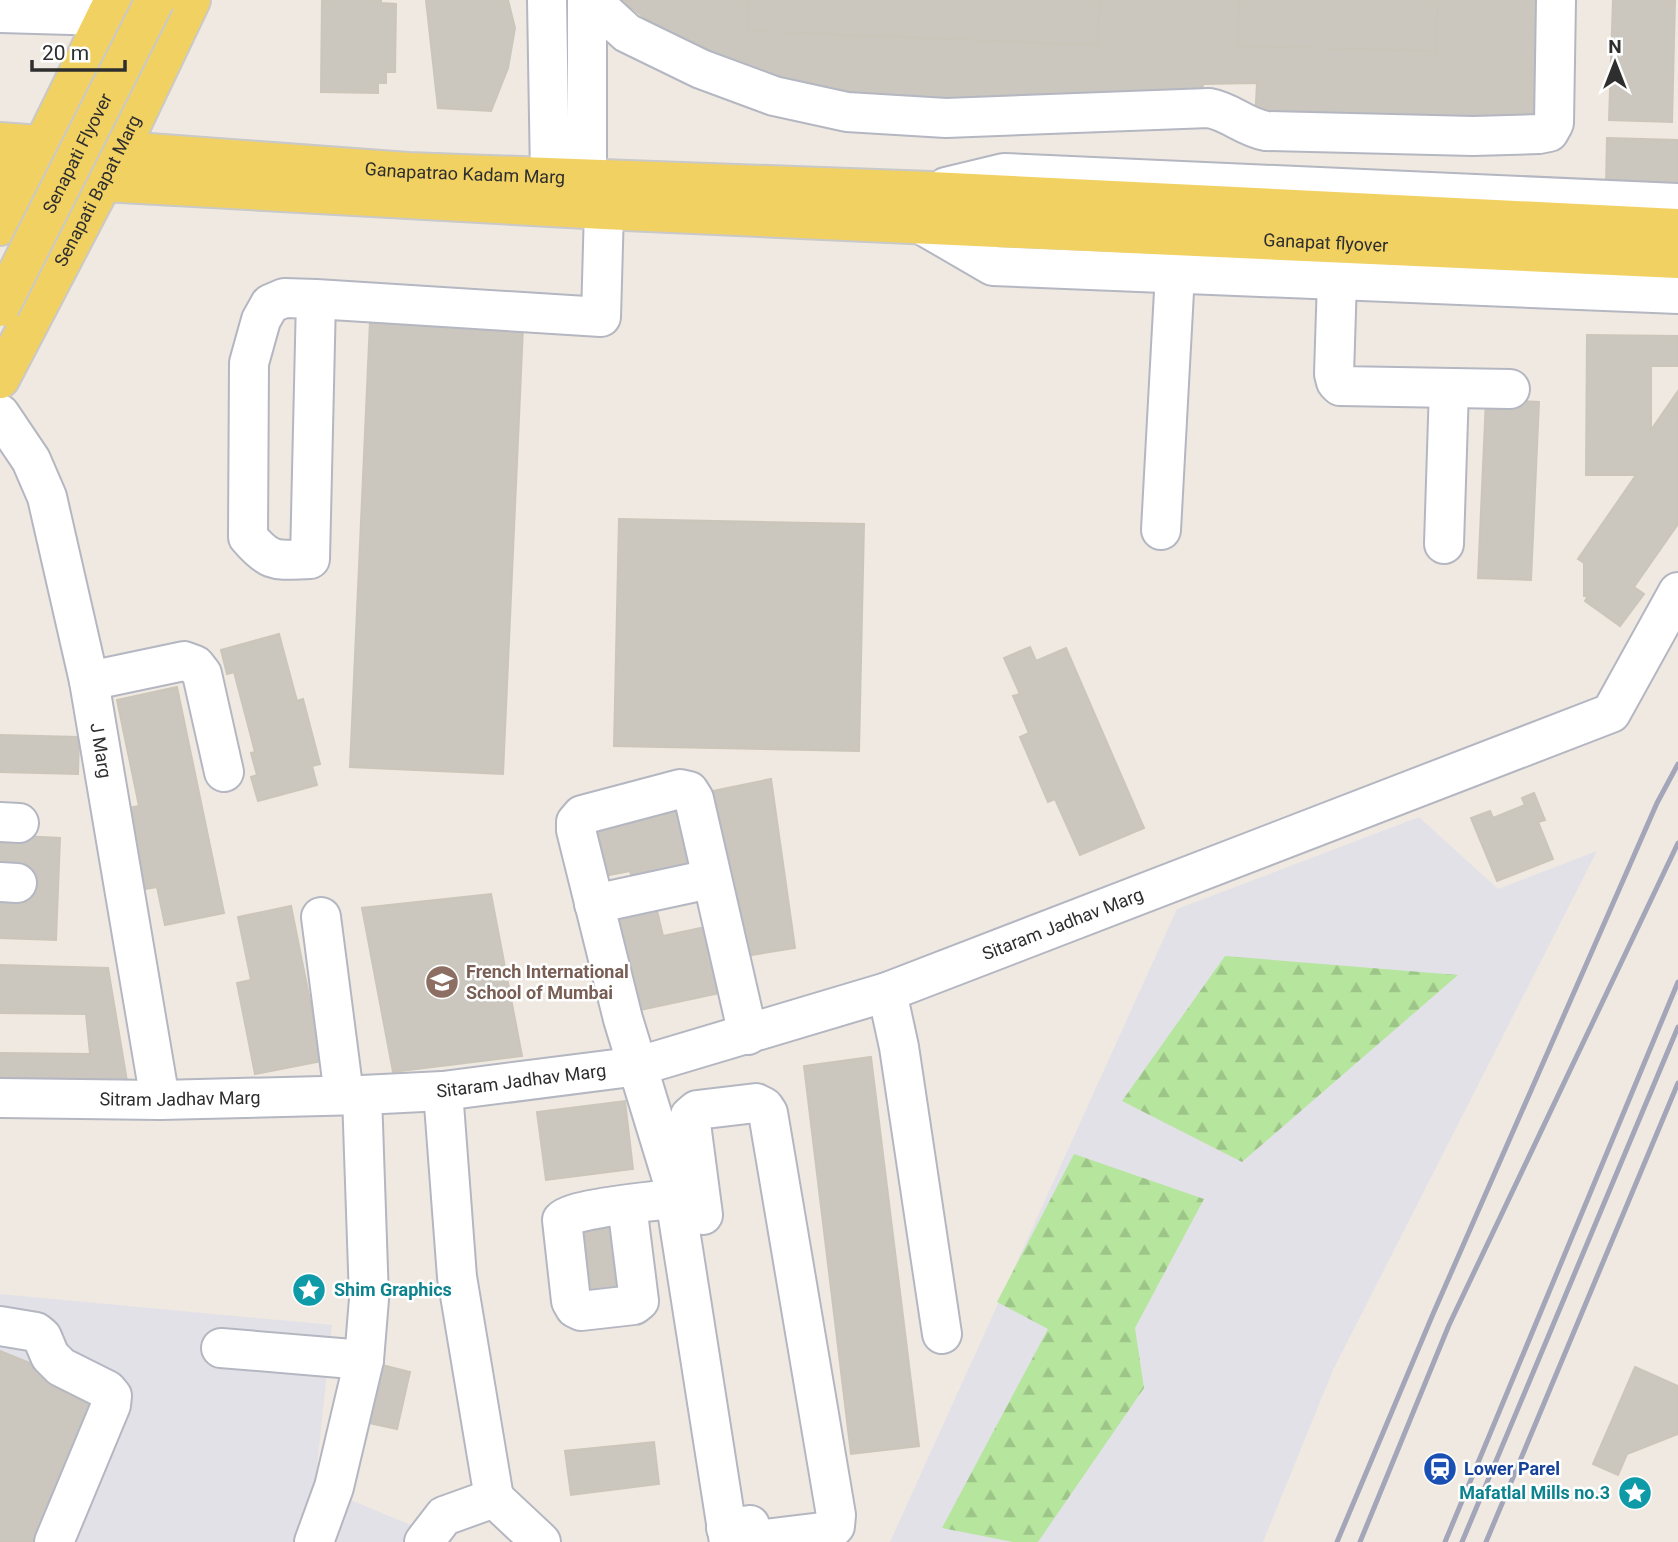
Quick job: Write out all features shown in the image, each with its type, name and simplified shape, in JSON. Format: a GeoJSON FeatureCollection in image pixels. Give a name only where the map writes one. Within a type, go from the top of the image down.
{"type":"FeatureCollection","features":[{"type":"Feature","properties":{"kind":"main road","name":"Senapati Flyover"},"geometry":{"type":"LineString","coordinates":[[0,307],[155,0]]}},
{"type":"Feature","properties":{"kind":"main road","name":"Senapati Bapat Marg"},"geometry":{"type":"LineString","coordinates":[[0,379],[111,166],[191,0]]}},
{"type":"Feature","properties":{"kind":"main road","name":"Senapati Flyover"},"geometry":{"type":"LineString","coordinates":[[0,258],[116,5]]}},
{"type":"Feature","properties":{"kind":"main road"},"geometry":{"type":"LineString","coordinates":[[0,226],[24,162],[116,5]]}},
{"type":"Feature","properties":{"kind":"main road","name":"Ganapatrao Kadam Marg"},"geometry":{"type":"LineString","coordinates":[[0,142],[24,162],[408,186],[580,188]]}},
{"type":"Feature","properties":{"kind":"main road","name":"Ganapatrao Kadam Marg"},"geometry":{"type":"LineString","coordinates":[[408,186],[580,188],[910,208],[985,199]]}},
{"type":"Feature","properties":{"kind":"main road","name":"Ganapat flyover"},"geometry":{"type":"LineString","coordinates":[[985,199],[1678,228]]}},
{"type":"Feature","properties":{"kind":"main road","name":"Ganapat flyover"},"geometry":{"type":"LineString","coordinates":[[985,199],[1678,259]]}},
{"type":"Feature","properties":{"kind":"street"},"geometry":{"type":"LineString","coordinates":[[316,299],[310,559],[273,560],[248,537],[249,363],[261,320],[270,304],[284,298],[316,299],[601,317],[547,0]]}},
{"type":"Feature","properties":{"kind":"street"},"geometry":{"type":"LineString","coordinates":[[580,188],[589,0]]}},
{"type":"Feature","properties":{"kind":"street"},"geometry":{"type":"LineString","coordinates":[[589,0],[626,33],[701,69],[774,96],[847,112],[946,118],[1209,108],[1224,111],[1252,129],[1266,131],[1473,136],[1549,132],[1554,123],[1556,0]]}},
{"type":"Feature","properties":{"kind":"street"},"geometry":{"type":"LineString","coordinates":[[0,13],[116,5]]}},
{"type":"Feature","properties":{"kind":"street"},"geometry":{"type":"LineString","coordinates":[[985,199],[1001,116]]}},
{"type":"Feature","properties":{"kind":"street"},"geometry":{"type":"LineString","coordinates":[[1472,192],[1473,136]]}},
{"type":"Feature","properties":{"kind":"street"},"geometry":{"type":"LineString","coordinates":[[910,208],[985,199],[1472,192],[1678,203]]}},
{"type":"Feature","properties":{"kind":"street"},"geometry":{"type":"LineString","coordinates":[[910,208],[993,266],[1678,293]]}},
{"type":"Feature","properties":{"kind":"street"},"geometry":{"type":"LineString","coordinates":[[1161,530],[1175,273]]}},
{"type":"Feature","properties":{"kind":"street"},"geometry":{"type":"LineString","coordinates":[[1337,279],[1336,382],[1340,386],[1510,389]]}},
{"type":"Feature","properties":{"kind":"street"},"geometry":{"type":"LineString","coordinates":[[1444,544],[1449,388]]}},
{"type":"Feature","properties":{"kind":"street","name":"J Marg"},"geometry":{"type":"LineString","coordinates":[[0,414],[31,460],[47,497],[89,681],[160,1100]]}},
{"type":"Feature","properties":{"kind":"street","name":"Sitaram Jadhav Marg"},"geometry":{"type":"LineString","coordinates":[[353,1096],[443,1091],[639,1066],[887,992],[1611,713],[1678,592]]}},
{"type":"Feature","properties":{"kind":"street"},"geometry":{"type":"LineString","coordinates":[[89,681],[184,661],[195,665],[202,674],[224,772]]}},
{"type":"Feature","properties":{"kind":"street"},"geometry":{"type":"LineString","coordinates":[[681,1184],[692,1112],[748,1102],[764,1107],[768,1114],[836,1515],[835,1525],[830,1531],[758,1541],[735,1531],[727,1449],[681,1184],[623,1019],[576,830],[578,818],[680,789],[689,791],[694,799],[748,1035]]}},
{"type":"Feature","properties":{"kind":"street"},"geometry":{"type":"LineString","coordinates":[[594,904],[710,878]]}},
{"type":"Feature","properties":{"kind":"street"},"geometry":{"type":"LineString","coordinates":[[314,1542],[334,1487],[364,1360],[369,1299],[353,1096],[321,917]]}},
{"type":"Feature","properties":{"kind":"street"},"geometry":{"type":"LineString","coordinates":[[887,992],[900,1047],[942,1334]]}},
{"type":"Feature","properties":{"kind":"street"},"geometry":{"type":"LineString","coordinates":[[443,1091],[457,1277],[494,1498],[541,1542]]}},
{"type":"Feature","properties":{"kind":"street","name":"Sitram Jadhav Marg"},"geometry":{"type":"LineString","coordinates":[[0,1098],[160,1100],[353,1096]]}},
{"type":"Feature","properties":{"kind":"street"},"geometry":{"type":"LineString","coordinates":[[627,1205],[681,1184]]}},
{"type":"Feature","properties":{"kind":"street"},"geometry":{"type":"LineString","coordinates":[[0,1326],[36,1332],[43,1337],[50,1356],[61,1367],[107,1390],[112,1396],[111,1405],[54,1542]]}},
{"type":"Feature","properties":{"kind":"street"},"geometry":{"type":"LineString","coordinates":[[221,1348],[364,1360]]}},
{"type":"Feature","properties":{"kind":"street"},"geometry":{"type":"LineString","coordinates":[[425,1542],[444,1516],[494,1498]]}},
{"type":"Feature","properties":{"kind":"shaded area"},"geometry":{"type":"Polygon","coordinates":[[[1419,817],[1498,889],[1597,851],[1333,1370],[1263,1542],[890,1542],[1177,909],[1419,817]]]}},
{"type":"Feature","properties":{"kind":"shaded area"},"geometry":{"type":"Polygon","coordinates":[[[0,1294],[332,1325],[315,1485],[451,1542],[0,1542],[0,1294]]]}},
{"type":"Feature","properties":{"kind":"green space"},"geometry":{"type":"Polygon","coordinates":[[[1225,956],[1458,975],[1242,1162],[1122,1101],[1225,956]]]}},
{"type":"Feature","properties":{"kind":"green space"},"geometry":{"type":"Polygon","coordinates":[[[1074,1154],[1204,1199],[1135,1328],[1144,1388],[1038,1542],[1013,1542],[942,1528],[1048,1329],[997,1302],[1074,1154]]]}},
{"type":"Feature","properties":{"kind":"building"},"geometry":{"type":"Polygon","coordinates":[[[322,0],[381,0],[381,3],[396,4],[395,72],[386,72],[386,83],[378,83],[378,93],[321,92],[322,0]]]}},
{"type":"Feature","properties":{"kind":"building"},"geometry":{"type":"Polygon","coordinates":[[[426,0],[508,0],[515,28],[508,68],[491,111],[438,108],[426,0]]]}},
{"type":"Feature","properties":{"kind":"building"},"geometry":{"type":"Polygon","coordinates":[[[621,0],[1541,0],[1543,125],[1255,121],[1257,83],[1203,84],[1201,105],[853,103],[713,68],[621,0]]]}},
{"type":"Feature","properties":{"kind":"building"},"geometry":{"type":"Polygon","coordinates":[[[748,0],[1099,0],[1098,45],[747,31],[748,0]]]}},
{"type":"Feature","properties":{"kind":"building"},"geometry":{"type":"Polygon","coordinates":[[[1239,0],[1438,0],[1436,51],[1238,46],[1239,0]]]}},
{"type":"Feature","properties":{"kind":"building"},"geometry":{"type":"Polygon","coordinates":[[[1613,0],[1675,0],[1672,122],[1609,120],[1613,0]]]}},
{"type":"Feature","properties":{"kind":"building"},"geometry":{"type":"Polygon","coordinates":[[[1607,138],[1678,140],[1678,187],[1606,184],[1607,138]]]}},
{"type":"Feature","properties":{"kind":"building"},"geometry":{"type":"Polygon","coordinates":[[[370,321],[523,328],[503,774],[350,767],[370,321]]]}},
{"type":"Feature","properties":{"kind":"building"},"geometry":{"type":"Polygon","coordinates":[[[1587,335],[1678,336],[1678,366],[1651,366],[1651,430],[1678,391],[1678,524],[1634,587],[1644,594],[1620,626],[1585,601],[1588,596],[1584,596],[1584,563],[1578,559],[1636,475],[1586,475],[1587,335]]]}},
{"type":"Feature","properties":{"kind":"building"},"geometry":{"type":"Polygon","coordinates":[[[1486,399],[1539,402],[1531,580],[1478,578],[1486,399]]]}},
{"type":"Feature","properties":{"kind":"building"},"geometry":{"type":"Polygon","coordinates":[[[619,519],[864,524],[859,751],[614,746],[619,519]]]}},
{"type":"Feature","properties":{"kind":"building"},"geometry":{"type":"Polygon","coordinates":[[[279,634],[297,701],[303,699],[320,764],[312,766],[317,785],[258,801],[251,777],[257,775],[251,753],[255,752],[234,672],[227,674],[221,650],[279,634]]]}},
{"type":"Feature","properties":{"kind":"building"},"geometry":{"type":"Polygon","coordinates":[[[1030,647],[1036,661],[1066,648],[1144,828],[1080,855],[1055,799],[1048,802],[1020,737],[1029,733],[1013,696],[1020,694],[1004,658],[1030,647]]]}},
{"type":"Feature","properties":{"kind":"building"},"geometry":{"type":"Polygon","coordinates":[[[177,687],[224,913],[165,925],[157,887],[145,889],[128,808],[139,806],[117,700],[177,687]]]}},
{"type":"Feature","properties":{"kind":"building"},"geometry":{"type":"Polygon","coordinates":[[[0,735],[79,737],[78,774],[0,772],[0,735]]]}},
{"type":"Feature","properties":{"kind":"building"},"geometry":{"type":"Polygon","coordinates":[[[771,779],[795,948],[745,956],[708,792],[771,779]]]}},
{"type":"Feature","properties":{"kind":"building"},"geometry":{"type":"Polygon","coordinates":[[[1534,793],[1545,820],[1538,822],[1553,859],[1497,881],[1471,818],[1490,811],[1493,818],[1525,805],[1522,798],[1534,793]]]}},
{"type":"Feature","properties":{"kind":"building"},"geometry":{"type":"Polygon","coordinates":[[[686,803],[697,866],[632,878],[630,871],[599,877],[589,826],[686,803]]]}},
{"type":"Feature","properties":{"kind":"building"},"geometry":{"type":"Polygon","coordinates":[[[0,835],[60,838],[56,940],[0,938],[0,901],[26,902],[27,873],[0,872],[0,835]]]}},
{"type":"Feature","properties":{"kind":"building","name":"French International School of Mumbai"},"geometry":{"type":"Polygon","coordinates":[[[491,894],[522,1056],[393,1072],[362,908],[491,894]]]}},
{"type":"Feature","properties":{"kind":"building"},"geometry":{"type":"Polygon","coordinates":[[[291,906],[322,1061],[255,1074],[237,983],[251,980],[238,917],[291,906]]]}},
{"type":"Feature","properties":{"kind":"building"},"geometry":{"type":"Polygon","coordinates":[[[656,906],[663,936],[715,925],[729,991],[626,1013],[613,915],[656,906]]]}},
{"type":"Feature","properties":{"kind":"building"},"geometry":{"type":"Polygon","coordinates":[[[0,965],[108,968],[128,1087],[0,1087],[0,1053],[90,1054],[86,1014],[0,1013],[0,965]]]}},
{"type":"Feature","properties":{"kind":"building"},"geometry":{"type":"Polygon","coordinates":[[[871,1057],[919,1446],[851,1454],[804,1066],[871,1057]]]}},
{"type":"Feature","properties":{"kind":"building"},"geometry":{"type":"Polygon","coordinates":[[[625,1101],[633,1169],[546,1180],[537,1112],[625,1101]]]}},
{"type":"Feature","properties":{"kind":"building"},"geometry":{"type":"Polygon","coordinates":[[[623,1216],[633,1298],[580,1304],[571,1222],[623,1216]]]}},
{"type":"Feature","properties":{"kind":"building"},"geometry":{"type":"Polygon","coordinates":[[[0,1351],[99,1391],[40,1542],[0,1542],[0,1351]]]}},
{"type":"Feature","properties":{"kind":"building"},"geometry":{"type":"Polygon","coordinates":[[[382,1365],[410,1372],[397,1429],[369,1423],[382,1365]]]}},
{"type":"Feature","properties":{"kind":"building"},"geometry":{"type":"Polygon","coordinates":[[[1635,1367],[1678,1386],[1678,1434],[1627,1454],[1618,1475],[1593,1464],[1635,1367]]]}},
{"type":"Feature","properties":{"kind":"building"},"geometry":{"type":"Polygon","coordinates":[[[654,1442],[659,1484],[571,1495],[565,1451],[654,1442]]]}},
{"type":"Feature","properties":{"kind":"railway"},"geometry":{"type":"LineString","coordinates":[[1337,1542],[1433,1314],[1657,803],[1678,764]]}},
{"type":"Feature","properties":{"kind":"railway"},"geometry":{"type":"LineString","coordinates":[[1360,1542],[1449,1325],[1678,843]]}},
{"type":"Feature","properties":{"kind":"railway"},"geometry":{"type":"LineString","coordinates":[[1445,1542],[1678,982]]}},
{"type":"Feature","properties":{"kind":"railway"},"geometry":{"type":"LineString","coordinates":[[1462,1542],[1678,1027]]}},
{"type":"Feature","properties":{"kind":"railway"},"geometry":{"type":"LineString","coordinates":[[1486,1542],[1678,1083]]}},
{"type":"Feature","properties":{"kind":"place","name":"French International School of Mumbai"},"geometry":{"type":"Point","coordinates":[442,982]}},
{"type":"Feature","properties":{"kind":"place","name":"Shim Graphics"},"geometry":{"type":"Point","coordinates":[309,1290]}},
{"type":"Feature","properties":{"kind":"place","name":"Lower Parel"},"geometry":{"type":"Point","coordinates":[1440,1469]}},
{"type":"Feature","properties":{"kind":"place","name":"Mafatlal Mills no.3"},"geometry":{"type":"Point","coordinates":[1635,1493]}}]}
